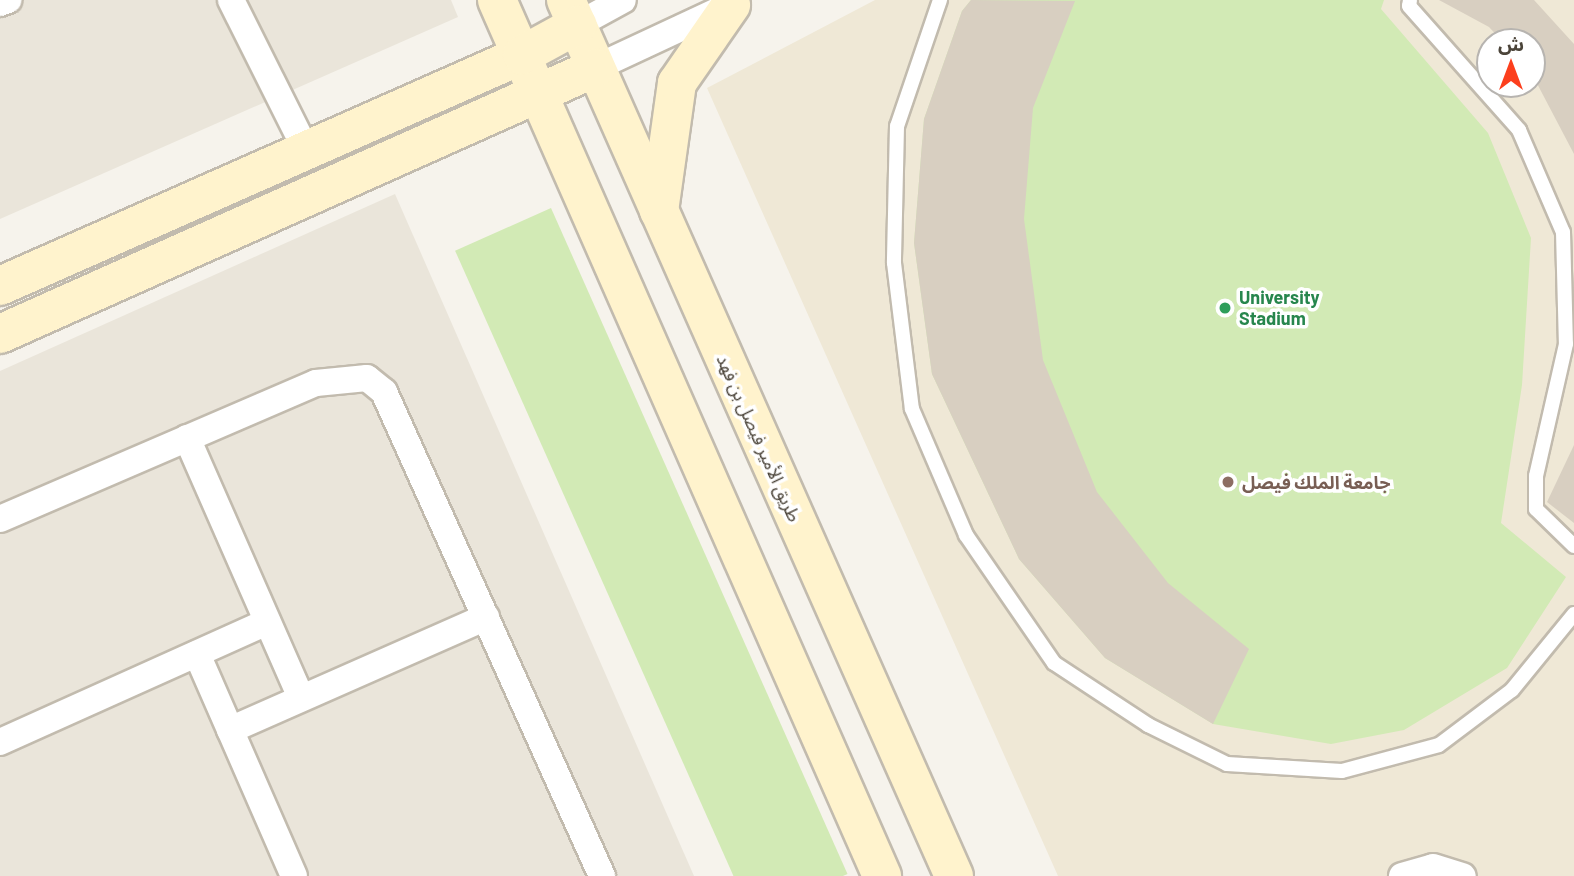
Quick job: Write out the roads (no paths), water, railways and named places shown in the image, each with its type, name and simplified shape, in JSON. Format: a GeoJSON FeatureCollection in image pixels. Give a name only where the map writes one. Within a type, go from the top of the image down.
{"type":"FeatureCollection","features":[{"type":"Feature","properties":{"kind":"main road"},"geometry":{"type":"LineString","coordinates":[[497,0],[882,876]]}},
{"type":"Feature","properties":{"kind":"main road"},"geometry":{"type":"LineString","coordinates":[[659,213],[677,83],[736,2]]}},
{"type":"Feature","properties":{"kind":"main road"},"geometry":{"type":"LineString","coordinates":[[0,286],[523,55],[571,13]]}},
{"type":"Feature","properties":{"kind":"main road","name":"طريق الأمير فيصل بن فهد"},"geometry":{"type":"LineString","coordinates":[[571,13],[954,876]]}},
{"type":"Feature","properties":{"kind":"main road"},"geometry":{"type":"LineString","coordinates":[[0,334],[538,97],[595,68]]}},
{"type":"Feature","properties":{"kind":"street"},"geometry":{"type":"LineString","coordinates":[[0,4],[8,0]]}},
{"type":"Feature","properties":{"kind":"street"},"geometry":{"type":"LineString","coordinates":[[231,0],[306,150]]}},
{"type":"Feature","properties":{"kind":"street"},"geometry":{"type":"LineString","coordinates":[[571,13],[623,0]]}},
{"type":"Feature","properties":{"kind":"street"},"geometry":{"type":"LineString","coordinates":[[595,68],[736,2]]}},
{"type":"Feature","properties":{"kind":"street"},"geometry":{"type":"LineString","coordinates":[[0,519],[316,383],[367,378],[384,392],[602,876]]}},
{"type":"Feature","properties":{"kind":"street"},"geometry":{"type":"LineString","coordinates":[[187,438],[301,698]]}},
{"type":"Feature","properties":{"kind":"street"},"geometry":{"type":"LineString","coordinates":[[230,730],[486,617]]}},
{"type":"Feature","properties":{"kind":"street"},"geometry":{"type":"LineString","coordinates":[[0,742],[268,622]]}},
{"type":"Feature","properties":{"kind":"street"},"geometry":{"type":"LineString","coordinates":[[197,654],[294,876]]}},
{"type":"Feature","properties":{"kind":"street"},"geometry":{"type":"LineString","coordinates":[[1402,876],[1433,867],[1463,876]]}},
{"type":"Feature","properties":{"kind":"lane"},"geometry":{"type":"LineString","coordinates":[[940,0],[897,126],[894,263],[912,409],[966,535],[1054,663],[1148,725],[1227,764],[1342,771],[1439,745],[1512,690],[1574,614]]}},
{"type":"Feature","properties":{"kind":"lane"},"geometry":{"type":"LineString","coordinates":[[1410,0],[1409,6],[1519,130],[1563,232],[1566,344],[1536,476],[1536,509],[1574,546]]}},
{"type":"Feature","properties":{"kind":"place","name":"University Stadium"},"geometry":{"type":"Point","coordinates":[1225,308]}},
{"type":"Feature","properties":{"kind":"place","name":"جامعة الملك فيصل"},"geometry":{"type":"Point","coordinates":[1228,482]}}]}
